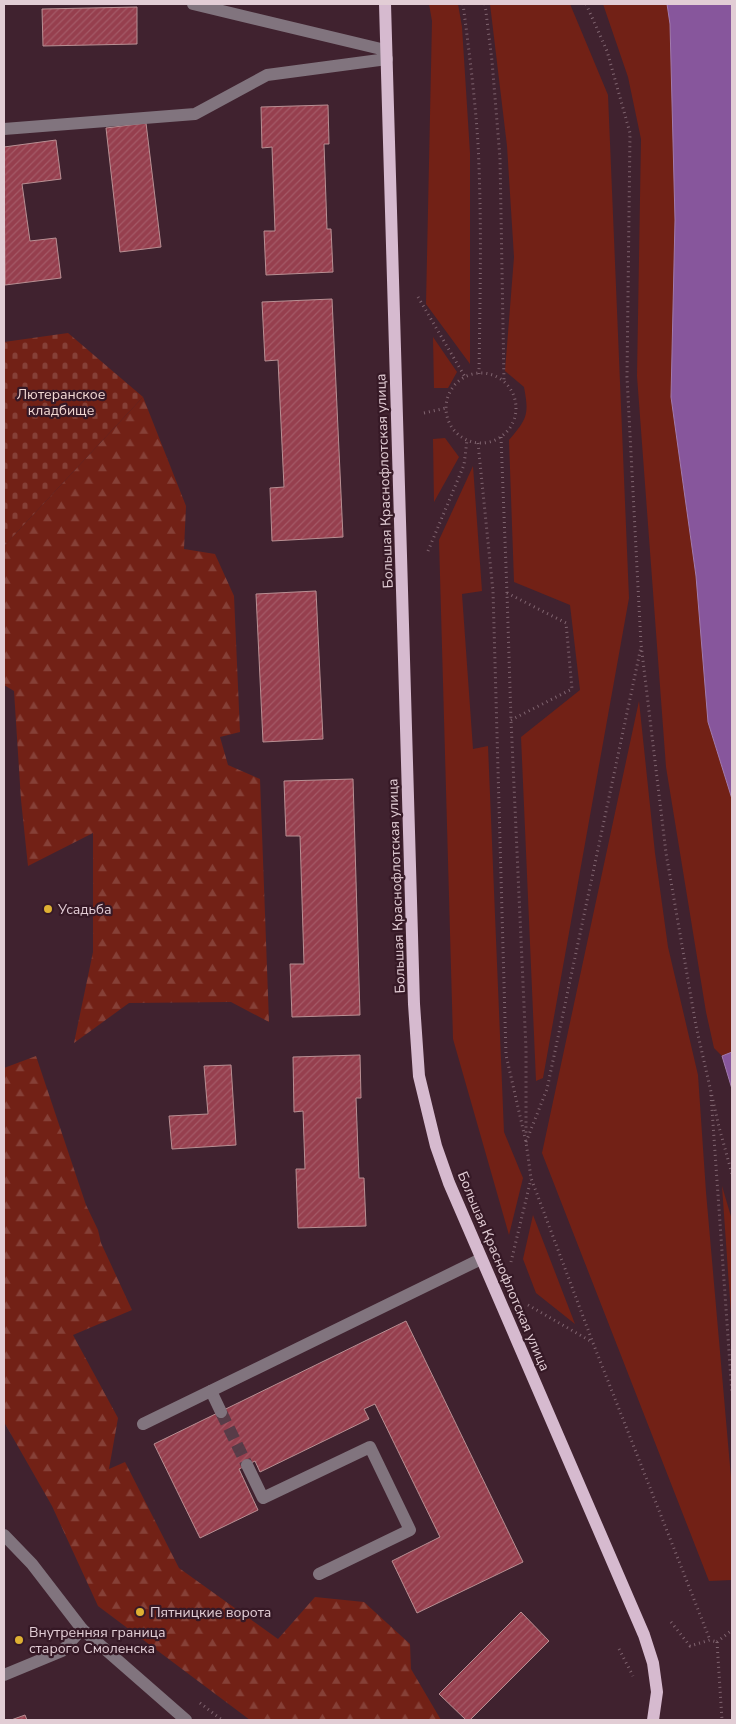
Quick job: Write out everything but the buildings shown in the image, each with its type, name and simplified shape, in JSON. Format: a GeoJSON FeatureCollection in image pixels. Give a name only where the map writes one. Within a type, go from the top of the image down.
{"type":"FeatureCollection","features":[{"type":"Feature","properties":{"kind":"main road","name":"Большая Краснофлотская улица"},"geometry":{"type":"LineString","coordinates":[[385,4],[414,1004],[419,1076],[449,1183],[644,1635],[653,1663],[657,1692],[653,1720]]}},
{"type":"Feature","properties":{"kind":"street"},"geometry":{"type":"LineString","coordinates":[[4,129],[195,114],[267,75],[387,59],[381,49],[193,4]]}},
{"type":"Feature","properties":{"kind":"street"},"geometry":{"type":"LineString","coordinates":[[143,1424],[481,1259]]}},
{"type":"Feature","properties":{"kind":"street"},"geometry":{"type":"LineString","coordinates":[[211,1391],[221,1412]]}},
{"type":"Feature","properties":{"kind":"street"},"geometry":{"type":"LineString","coordinates":[[247,1464],[263,1498],[370,1447],[410,1530],[318,1574]]}},
{"type":"Feature","properties":{"kind":"street"},"geometry":{"type":"LineString","coordinates":[[4,1535],[32,1564],[82,1629],[186,1720]]}},
{"type":"Feature","properties":{"kind":"street"},"geometry":{"type":"LineString","coordinates":[[4,1675],[62,1650],[82,1629]]}},
{"type":"Feature","properties":{"kind":"path"},"geometry":{"type":"LineString","coordinates":[[463,4],[471,63],[478,144],[481,270],[479,374]]}},
{"type":"Feature","properties":{"kind":"path"},"geometry":{"type":"LineString","coordinates":[[485,4],[500,158],[504,382]]}},
{"type":"Feature","properties":{"kind":"path"},"geometry":{"type":"LineString","coordinates":[[586,4],[607,51],[630,133],[627,377],[641,644],[666,853],[696,1026],[719,1127],[732,1173]]}},
{"type":"Feature","properties":{"kind":"path"},"geometry":{"type":"LineString","coordinates":[[418,297],[466,377]]}},
{"type":"Feature","properties":{"kind":"path"},"geometry":{"type":"LineString","coordinates":[[479,374],[487,374],[504,382],[513,395],[516,407],[515,418],[509,429],[501,437],[490,442],[478,443],[467,440],[452,427],[446,408],[451,390],[466,377],[479,374]]}},
{"type":"Feature","properties":{"kind":"path"},"geometry":{"type":"LineString","coordinates":[[424,412],[446,408]]}},
{"type":"Feature","properties":{"kind":"path"},"geometry":{"type":"LineString","coordinates":[[501,437],[511,720],[526,1049],[526,1142]]}},
{"type":"Feature","properties":{"kind":"path"},"geometry":{"type":"LineString","coordinates":[[428,551],[464,465],[467,440]]}},
{"type":"Feature","properties":{"kind":"path"},"geometry":{"type":"LineString","coordinates":[[478,443],[493,590],[506,1055],[526,1142],[531,1178],[593,1343],[710,1640]]}},
{"type":"Feature","properties":{"kind":"path"},"geometry":{"type":"LineString","coordinates":[[507,593],[566,623],[572,689],[511,720]]}},
{"type":"Feature","properties":{"kind":"path"},"geometry":{"type":"LineString","coordinates":[[526,1142],[548,1089],[641,644]]}},
{"type":"Feature","properties":{"kind":"path"},"geometry":{"type":"LineString","coordinates":[[710,1084],[732,1394]]}},
{"type":"Feature","properties":{"kind":"path"},"geometry":{"type":"LineString","coordinates":[[511,1262],[531,1178]]}},
{"type":"Feature","properties":{"kind":"path"},"geometry":{"type":"LineString","coordinates":[[528,1305],[593,1343]]}},
{"type":"Feature","properties":{"kind":"path"},"geometry":{"type":"LineString","coordinates":[[671,1622],[690,1646],[710,1640],[717,1642]]}},
{"type":"Feature","properties":{"kind":"path"},"geometry":{"type":"LineString","coordinates":[[717,1642],[732,1630]]}},
{"type":"Feature","properties":{"kind":"path"},"geometry":{"type":"LineString","coordinates":[[717,1642],[722,1720]]}},
{"type":"Feature","properties":{"kind":"path"},"geometry":{"type":"LineString","coordinates":[[619,1649],[635,1679]]}},
{"type":"Feature","properties":{"kind":"green space"},"geometry":{"type":"Polygon","coordinates":[[[429,4],[458,4],[462,27],[470,153],[470,364],[426,304],[432,21],[429,4]]]}},
{"type":"Feature","properties":{"kind":"green space"},"geometry":{"type":"Polygon","coordinates":[[[490,4],[570,4],[608,95],[629,598],[543,1078],[536,1081],[521,737],[580,690],[570,605],[514,582],[509,440],[526,415],[526,404],[524,387],[505,371],[514,257],[507,146],[490,4]]]}},
{"type":"Feature","properties":{"kind":"green space"},"geometry":{"type":"Polygon","coordinates":[[[603,4],[667,4],[670,24],[675,220],[671,397],[696,576],[708,722],[732,799],[732,1052],[722,1056],[714,1048],[706,1012],[666,767],[637,376],[641,139],[628,77],[603,4]]]}},
{"type":"Feature","properties":{"kind":"green space","name":"Лютеранское кладбище"},"geometry":{"type":"Polygon","coordinates":[[[68,333],[143,397],[4,546],[4,342],[68,333]]]}},
{"type":"Feature","properties":{"kind":"green space"},"geometry":{"type":"Polygon","coordinates":[[[433,337],[457,372],[448,388],[434,388],[433,337]]]}},
{"type":"Feature","properties":{"kind":"green space"},"geometry":{"type":"Polygon","coordinates":[[[143,397],[186,506],[184,549],[215,554],[234,596],[240,732],[220,737],[228,765],[260,779],[269,1022],[231,1002],[129,1003],[74,1043],[93,952],[93,833],[28,866],[21,800],[14,691],[4,685],[4,546],[143,397]]]}},
{"type":"Feature","properties":{"kind":"green space"},"geometry":{"type":"Polygon","coordinates":[[[445,438],[459,457],[434,502],[433,439],[445,438]]]}},
{"type":"Feature","properties":{"kind":"green space"},"geometry":{"type":"Polygon","coordinates":[[[473,466],[482,591],[462,594],[473,749],[488,746],[504,1132],[523,1178],[509,1235],[453,1039],[439,540],[473,466]]]}},
{"type":"Feature","properties":{"kind":"green space"},"geometry":{"type":"Polygon","coordinates":[[[639,701],[655,853],[668,947],[698,1075],[706,1192],[732,1489],[732,1580],[709,1581],[542,1153],[639,701]]]}},
{"type":"Feature","properties":{"kind":"green space"},"geometry":{"type":"Polygon","coordinates":[[[36,1056],[86,1205],[98,1230],[101,1243],[132,1310],[73,1335],[118,1418],[109,1469],[125,1462],[179,1568],[278,1639],[315,1597],[364,1602],[410,1644],[411,1669],[441,1720],[250,1720],[98,1606],[52,1506],[4,1422],[4,1068],[36,1056]]]}},
{"type":"Feature","properties":{"kind":"green space"},"geometry":{"type":"Polygon","coordinates":[[[722,1186],[732,1220],[732,1328],[722,1186]]]}},
{"type":"Feature","properties":{"kind":"green space"},"geometry":{"type":"Polygon","coordinates":[[[533,1215],[575,1324],[536,1293],[523,1259],[533,1215]]]}},
{"type":"Feature","properties":{"kind":"shaded area"},"geometry":{"type":"Polygon","coordinates":[[[667,4],[732,4],[732,799],[708,722],[696,576],[671,397],[675,220],[670,24],[667,4]]]}},
{"type":"Feature","properties":{"kind":"shaded area"},"geometry":{"type":"Polygon","coordinates":[[[732,1052],[732,1089],[722,1056],[732,1052]]]}},
{"type":"Feature","properties":{"kind":"tunnel"},"geometry":{"type":"LineString","coordinates":[[221,1412],[247,1465]]}},
{"type":"Feature","properties":{"kind":"place","name":"Усадьба"},"geometry":{"type":"Point","coordinates":[48,909]}},
{"type":"Feature","properties":{"kind":"place","name":"Пятницкие ворота"},"geometry":{"type":"Point","coordinates":[140,1612]}},
{"type":"Feature","properties":{"kind":"place","name":"Внутренняя граница старого Смоленска"},"geometry":{"type":"Point","coordinates":[19,1640]}}]}
